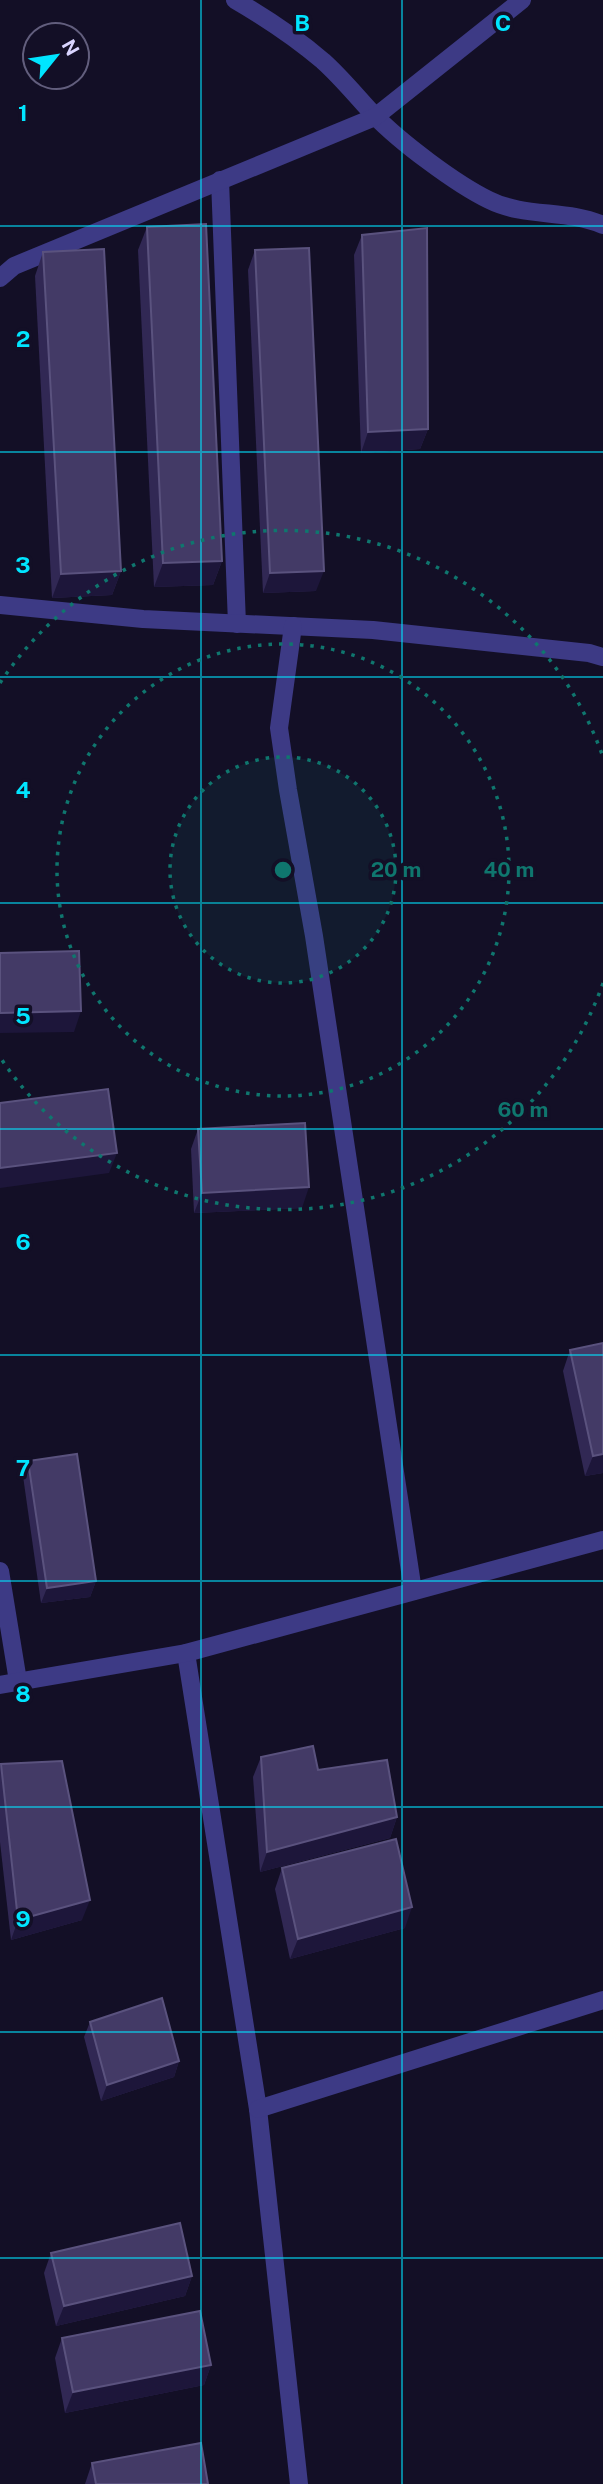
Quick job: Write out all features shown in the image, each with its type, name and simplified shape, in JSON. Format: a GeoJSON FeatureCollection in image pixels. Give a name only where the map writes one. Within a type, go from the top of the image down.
{"type":"FeatureCollection","features":[{"type":"Feature","properties":{"kind":"street"},"geometry":{"type":"LineString","coordinates":[[236,0],[322,60],[376,117],[436,166],[490,201],[523,211],[587,218],[603,225]]}},
{"type":"Feature","properties":{"kind":"street"},"geometry":{"type":"LineString","coordinates":[[0,278],[14,266],[376,117],[522,0]]}},
{"type":"Feature","properties":{"kind":"street"},"geometry":{"type":"LineString","coordinates":[[220,180],[237,624]]}},
{"type":"Feature","properties":{"kind":"street"},"geometry":{"type":"LineString","coordinates":[[0,605],[143,620],[373,630],[589,653],[603,657]]}},
{"type":"Feature","properties":{"kind":"street"},"geometry":{"type":"LineString","coordinates":[[293,626],[279,728],[314,936],[413,1591]]}},
{"type":"Feature","properties":{"kind":"street"},"geometry":{"type":"LineString","coordinates":[[0,1571],[9,1683],[186,1653],[603,1540]]}},
{"type":"Feature","properties":{"kind":"street"},"geometry":{"type":"LineString","coordinates":[[186,1653],[258,2109],[299,2484]]}},
{"type":"Feature","properties":{"kind":"street"},"geometry":{"type":"LineString","coordinates":[[258,2109],[603,2000]]}},
{"type":"Feature","properties":{"kind":"building"},"geometry":{"type":"Polygon","coordinates":[[[206,224],[222,561],[163,563],[147,227],[206,224]]]}},
{"type":"Feature","properties":{"kind":"building"},"geometry":{"type":"Polygon","coordinates":[[[427,228],[428,429],[368,432],[362,235],[427,228]]]}},
{"type":"Feature","properties":{"kind":"building"},"geometry":{"type":"Polygon","coordinates":[[[309,248],[324,571],[270,573],[255,250],[309,248]]]}},
{"type":"Feature","properties":{"kind":"building"},"geometry":{"type":"Polygon","coordinates":[[[104,249],[121,571],[61,574],[43,252],[104,249]]]}},
{"type":"Feature","properties":{"kind":"building"},"geometry":{"type":"Polygon","coordinates":[[[79,951],[81,1011],[0,1013],[0,953],[79,951]]]}},
{"type":"Feature","properties":{"kind":"building"},"geometry":{"type":"Polygon","coordinates":[[[108,1089],[117,1153],[0,1168],[0,1103],[108,1089]]]}},
{"type":"Feature","properties":{"kind":"building"},"geometry":{"type":"Polygon","coordinates":[[[305,1123],[309,1187],[202,1193],[198,1129],[305,1123]]]}},
{"type":"Feature","properties":{"kind":"building"},"geometry":{"type":"Polygon","coordinates":[[[603,1343],[603,1454],[593,1456],[570,1350],[603,1343]]]}},
{"type":"Feature","properties":{"kind":"building"},"geometry":{"type":"Polygon","coordinates":[[[77,1454],[96,1581],[47,1588],[28,1461],[77,1454]]]}},
{"type":"Feature","properties":{"kind":"building"},"geometry":{"type":"Polygon","coordinates":[[[313,1746],[318,1770],[387,1760],[397,1817],[267,1852],[261,1757],[313,1746]]]}},
{"type":"Feature","properties":{"kind":"building"},"geometry":{"type":"Polygon","coordinates":[[[62,1761],[90,1900],[18,1920],[1,1764],[62,1761]]]}},
{"type":"Feature","properties":{"kind":"building"},"geometry":{"type":"Polygon","coordinates":[[[396,1839],[412,1907],[298,1939],[282,1868],[396,1839]]]}},
{"type":"Feature","properties":{"kind":"building"},"geometry":{"type":"Polygon","coordinates":[[[162,1998],[179,2061],[107,2085],[90,2022],[162,1998]]]}},
{"type":"Feature","properties":{"kind":"building"},"geometry":{"type":"Polygon","coordinates":[[[180,2223],[192,2276],[64,2306],[51,2253],[180,2223]]]}},
{"type":"Feature","properties":{"kind":"building"},"geometry":{"type":"Polygon","coordinates":[[[200,2311],[211,2365],[73,2392],[62,2338],[200,2311]]]}},
{"type":"Feature","properties":{"kind":"building"},"geometry":{"type":"Polygon","coordinates":[[[201,2443],[208,2484],[96,2484],[92,2463],[201,2443]]]}}]}
